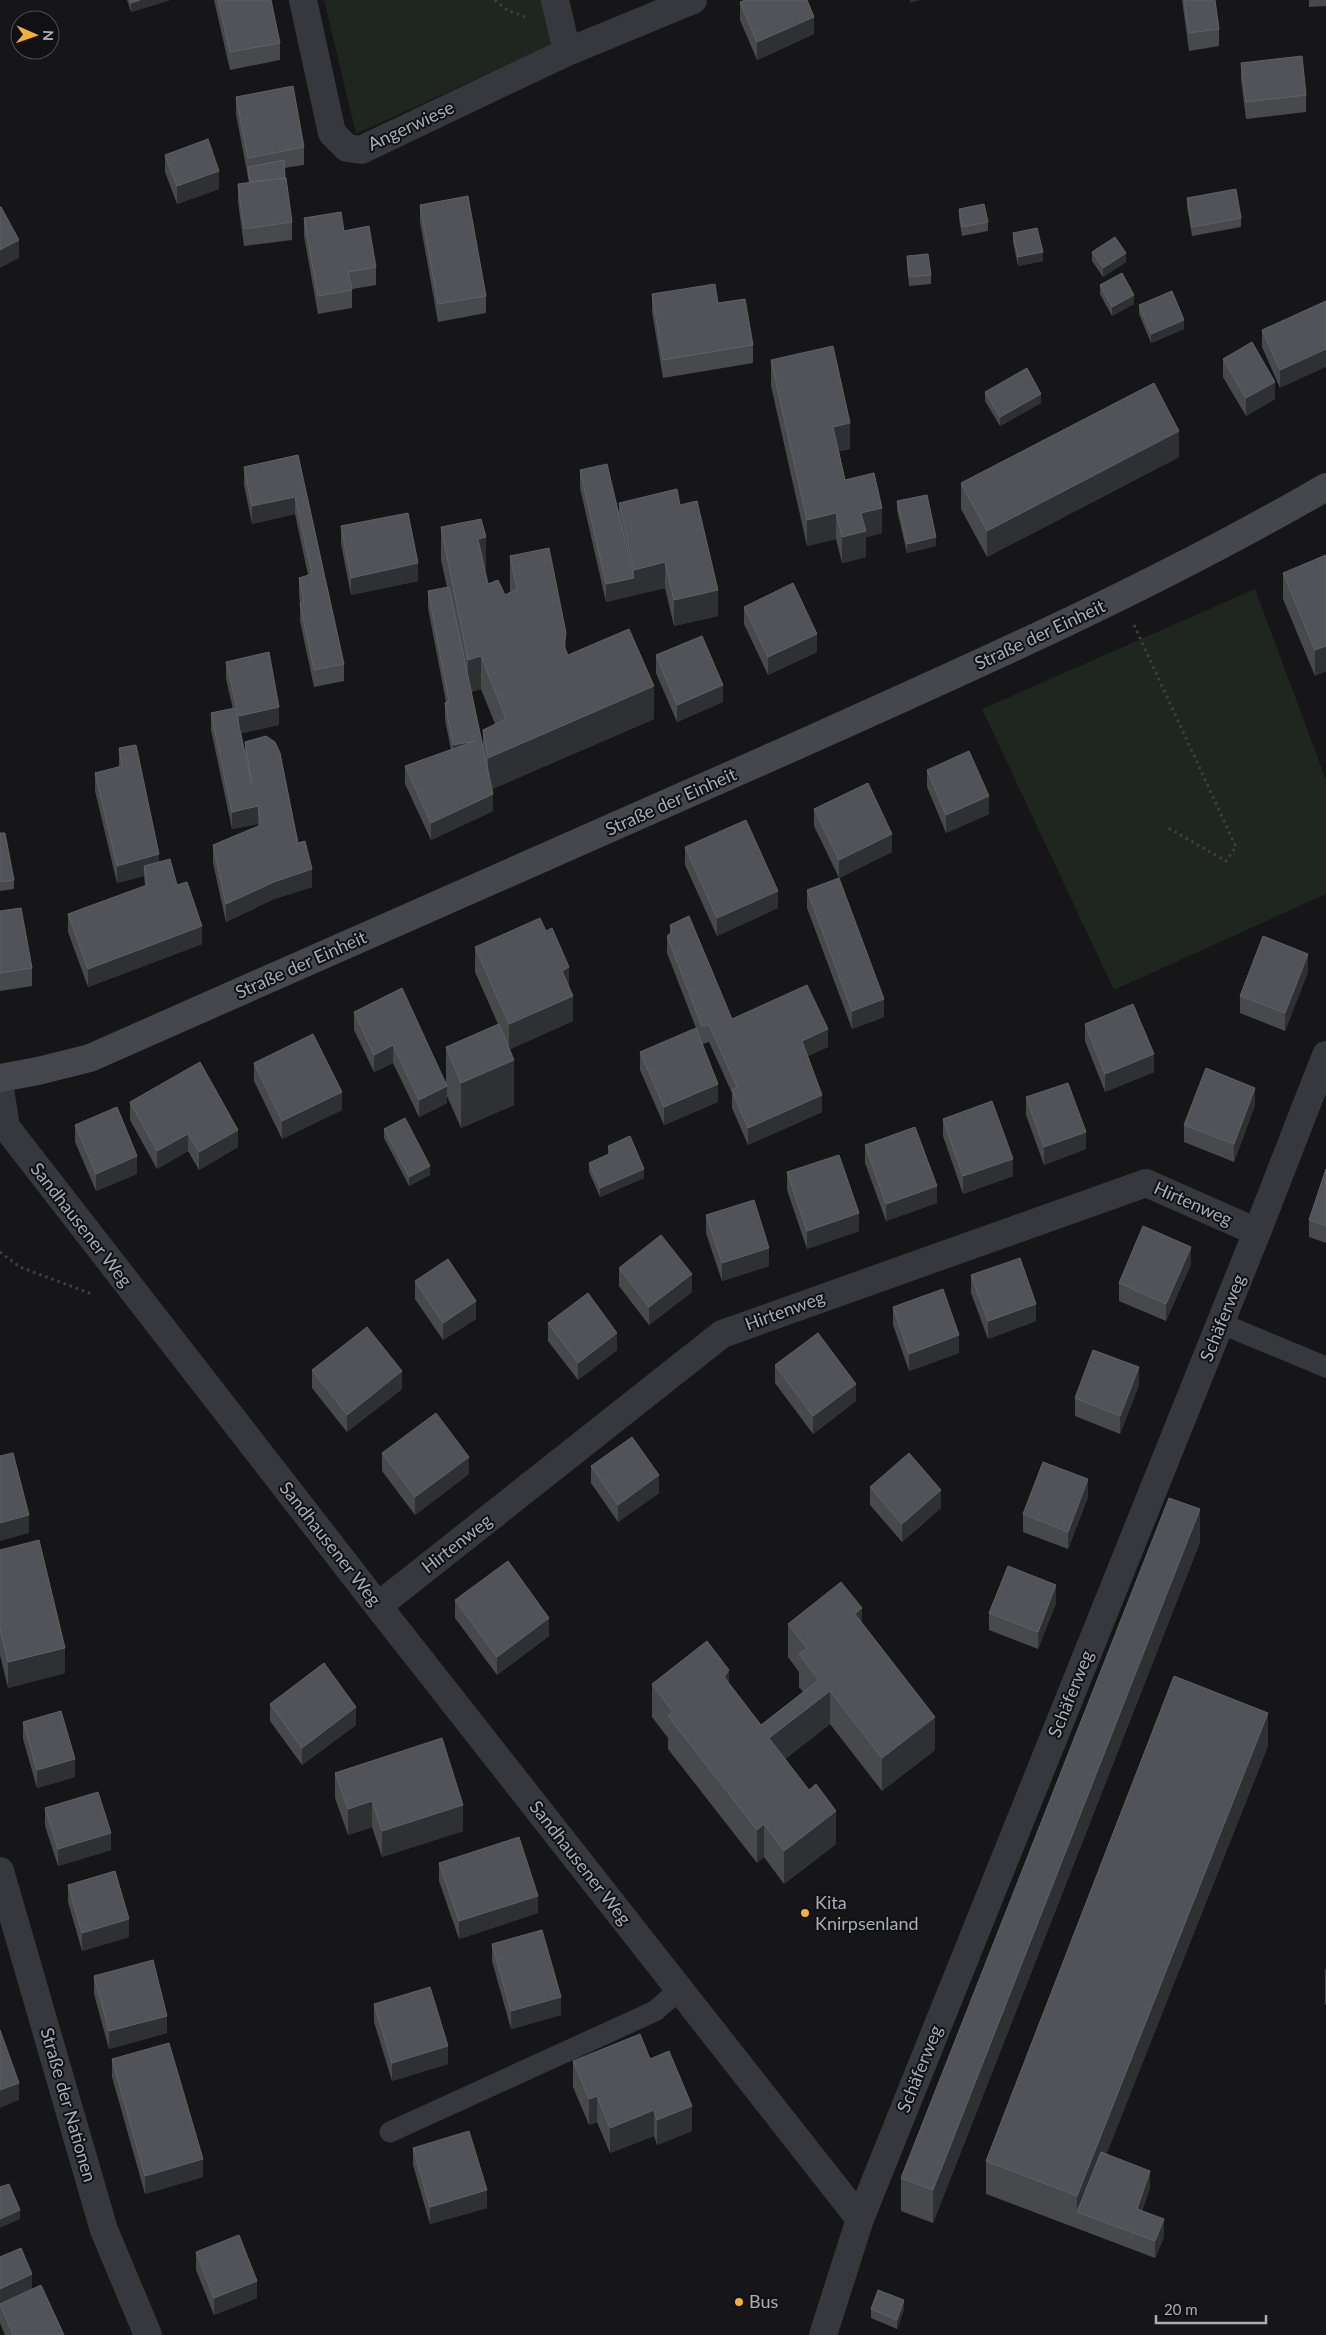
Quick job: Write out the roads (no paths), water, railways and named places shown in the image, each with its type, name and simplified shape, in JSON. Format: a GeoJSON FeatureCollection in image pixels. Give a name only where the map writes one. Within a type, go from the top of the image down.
{"type":"FeatureCollection","features":[{"type":"Feature","properties":{"kind":"street","name":"Angerwiese"},"geometry":{"type":"LineString","coordinates":[[303,0],[332,132],[347,148],[361,150],[567,52],[693,0]]}},
{"type":"Feature","properties":{"kind":"street"},"geometry":{"type":"LineString","coordinates":[[555,0],[567,52]]}},
{"type":"Feature","properties":{"kind":"street","name":"Straße der Einheit"},"geometry":{"type":"LineString","coordinates":[[0,1078],[90,1058],[721,780],[1028,642],[1122,597],[1326,487]]}},
{"type":"Feature","properties":{"kind":"street","name":"Schäferweg"},"geometry":{"type":"LineString","coordinates":[[824,2335],[860,2219],[1258,1232],[1326,1055]]}},
{"type":"Feature","properties":{"kind":"street","name":"Sandhausener Weg"},"geometry":{"type":"LineString","coordinates":[[0,1089],[6,1127],[378,1606],[860,2219]]}},
{"type":"Feature","properties":{"kind":"street","name":"Hirtenweg"},"geometry":{"type":"LineString","coordinates":[[378,1606],[722,1334],[1146,1183],[1258,1232]]}},
{"type":"Feature","properties":{"kind":"street","name":"Straße der Nationen"},"geometry":{"type":"LineString","coordinates":[[0,1871],[104,2230],[148,2335]]}},
{"type":"Feature","properties":{"kind":"lane"},"geometry":{"type":"LineString","coordinates":[[1220,1323],[1326,1367]]}},
{"type":"Feature","properties":{"kind":"lane"},"geometry":{"type":"LineString","coordinates":[[390,2132],[656,2011],[679,1990]]}},
{"type":"Feature","properties":{"kind":"place","name":"Kita Knirpsenland"},"geometry":{"type":"Point","coordinates":[805,1913]}},
{"type":"Feature","properties":{"kind":"place","name":"Bus"},"geometry":{"type":"Point","coordinates":[739,2302]}}]}
